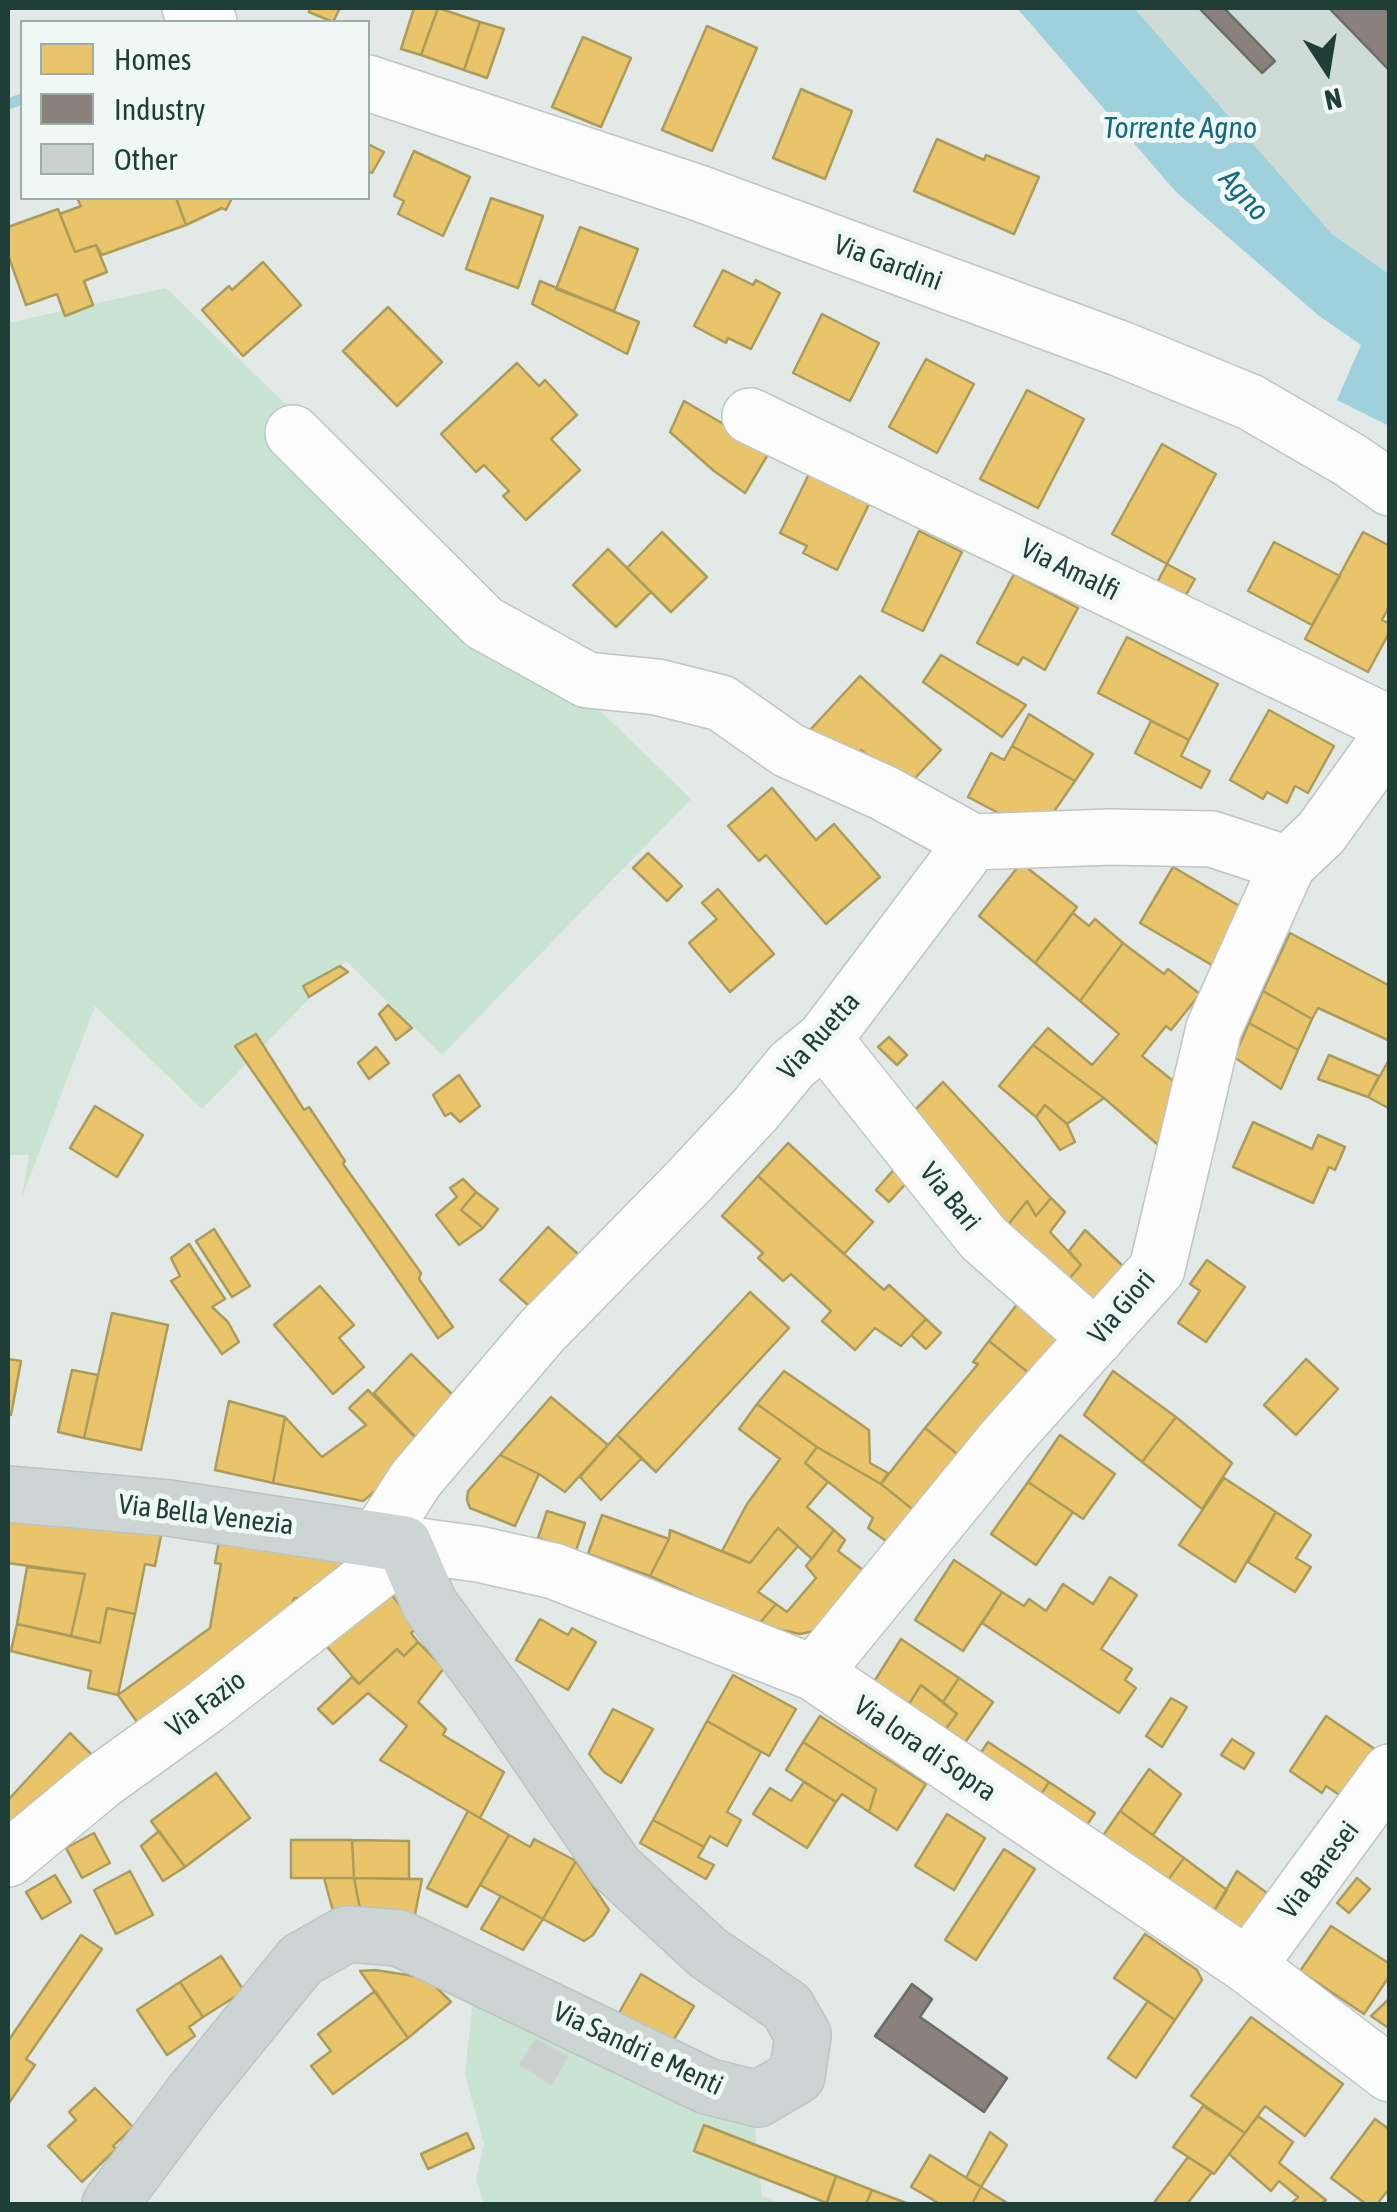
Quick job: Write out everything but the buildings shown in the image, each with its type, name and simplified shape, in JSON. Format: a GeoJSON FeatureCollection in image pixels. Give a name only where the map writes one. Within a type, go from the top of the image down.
{"type":"FeatureCollection","features":[{"type":"Feature","properties":{"kind":"main road","name":"Via Bella Venezia"},"geometry":{"type":"LineString","coordinates":[[8,1494],[169,1508],[397,1546]]}},
{"type":"Feature","properties":{"kind":"main road","name":"Via Sandri e Menti"},"geometry":{"type":"LineString","coordinates":[[110,2204],[300,1960],[347,1934],[399,1938],[707,2086],[758,2099],[797,2076],[803,2035],[787,2007],[708,1954],[615,1867],[430,1605],[397,1546]]}},
{"type":"Feature","properties":{"kind":"street","name":"Via Gardini"},"geometry":{"type":"LineString","coordinates":[[370,84],[696,192],[1121,350],[1250,402],[1390,488]]}},
{"type":"Feature","properties":{"kind":"street","name":"Via Amalfi"},"geometry":{"type":"LineString","coordinates":[[750,416],[1390,724]]}},
{"type":"Feature","properties":{"kind":"street"},"geometry":{"type":"LineString","coordinates":[[293,434],[484,623],[588,680],[656,686],[721,703],[788,750],[884,793],[972,842],[1111,837],[1212,840],[1288,864],[1321,833],[1390,737]]}},
{"type":"Feature","properties":{"kind":"street","name":"Via Ruetta"},"geometry":{"type":"LineString","coordinates":[[397,1546],[416,1479],[542,1331],[688,1182],[792,1064],[824,1039],[972,842]]}},
{"type":"Feature","properties":{"kind":"street","name":"Via Giori"},"geometry":{"type":"LineString","coordinates":[[814,1673],[1006,1438],[1157,1269],[1214,1028],[1288,864]]}},
{"type":"Feature","properties":{"kind":"street","name":"Via Bari"},"geometry":{"type":"LineString","coordinates":[[824,1039],[983,1238],[1096,1338]]}},
{"type":"Feature","properties":{"kind":"street","name":"Via lora di Sopra"},"geometry":{"type":"LineString","coordinates":[[397,1546],[478,1554],[554,1571],[814,1673],[1248,1966],[1390,2074]]}},
{"type":"Feature","properties":{"kind":"street","name":"Via Fazio"},"geometry":{"type":"LineString","coordinates":[[8,1859],[102,1781],[205,1707],[381,1568],[397,1546]]}},
{"type":"Feature","properties":{"kind":"street","name":"Via Baresei"},"geometry":{"type":"LineString","coordinates":[[1248,1966],[1390,1772]]}},
{"type":"Feature","properties":{"kind":"shaded area"},"geometry":{"type":"Polygon","coordinates":[[[1134,8],[1389,8],[1389,274],[1332,234],[1134,8]]]}},
{"type":"Feature","properties":{"kind":"green space"},"geometry":{"type":"Polygon","coordinates":[[[166,288],[691,799],[442,1055],[346,961],[202,1109],[95,1006],[22,1197],[29,1155],[8,1155],[8,323],[166,288]]]}},
{"type":"Feature","properties":{"kind":"green space"},"geometry":{"type":"Polygon","coordinates":[[[475,1978],[752,2098],[762,2196],[782,2204],[484,2204],[476,2179],[484,2144],[465,2074],[475,1978]]]}},
{"type":"Feature","properties":{"kind":"water","name":"Torrente Agno"},"geometry":{"type":"Polygon","coordinates":[[[1017,8],[1134,8],[1332,234],[1389,274],[1389,426],[1337,400],[1361,345],[1318,315],[1176,192],[1017,8]]]}},
{"type":"Feature","properties":{"kind":"waterway"},"geometry":{"type":"LineString","coordinates":[[8,104],[20,100]]}},
{"type":"Feature","properties":{"kind":"water label","name":"Agno"},"geometry":{"type":"Point","coordinates":[1244,195]}}]}
